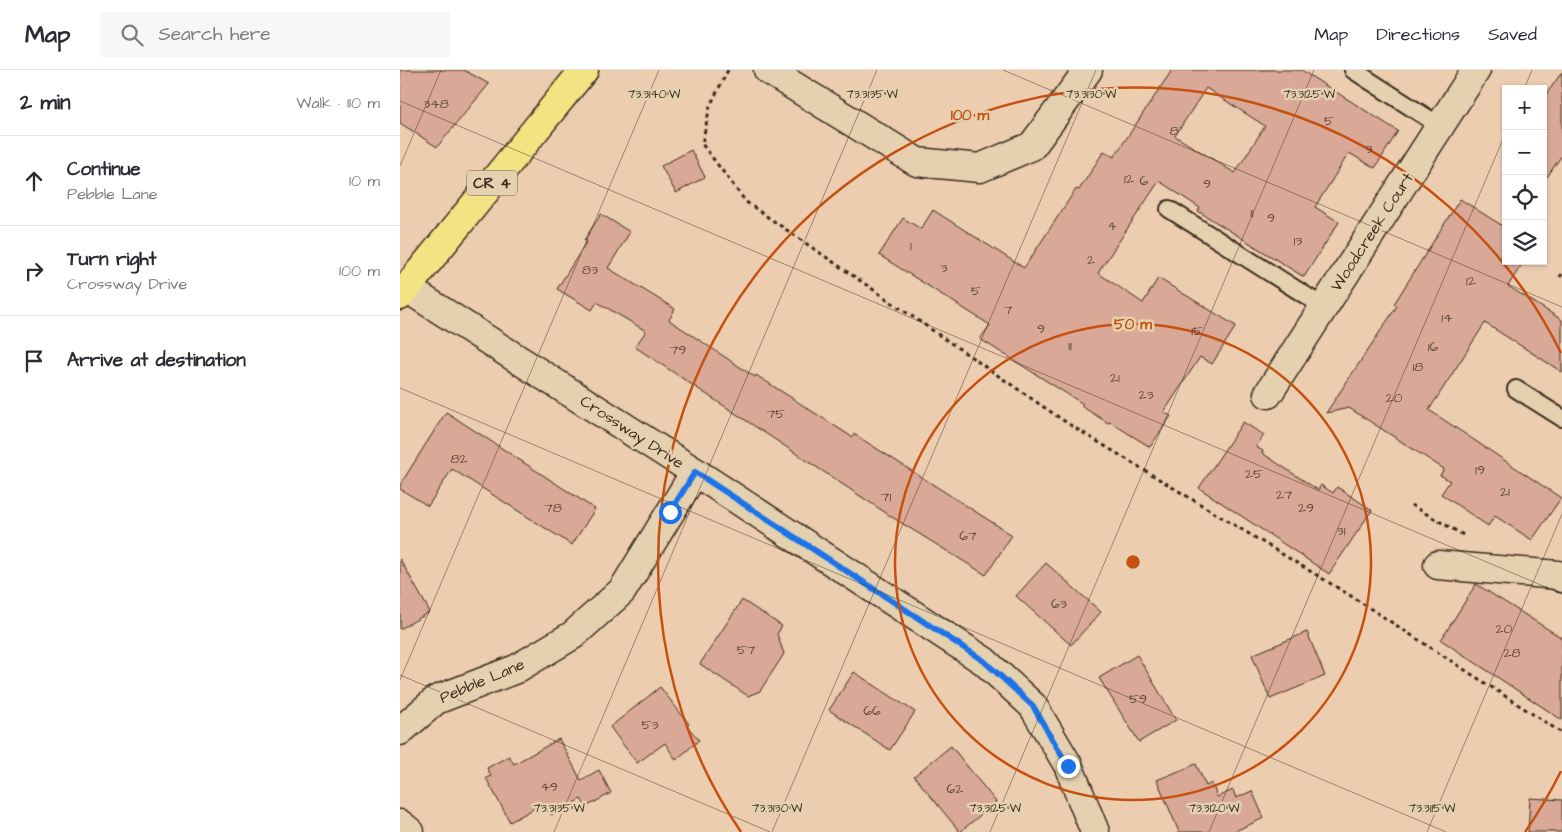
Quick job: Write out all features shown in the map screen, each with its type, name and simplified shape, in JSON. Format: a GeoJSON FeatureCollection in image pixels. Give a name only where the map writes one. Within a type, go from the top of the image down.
{"type":"FeatureCollection","features":[{"type":"Feature","properties":{"kind":"main road","name":"CR 4"},"geometry":{"type":"LineString","coordinates":[[403,292],[584,70]]}},
{"type":"Feature","properties":{"kind":"street"},"geometry":{"type":"LineString","coordinates":[[768,70],[916,162],[980,168],[1032,146],[1088,70]]}},
{"type":"Feature","properties":{"kind":"street","name":"Woodcreek Court"},"geometry":{"type":"LineString","coordinates":[[1268,394],[1476,70]]}},
{"type":"Feature","properties":{"kind":"street","name":"Crossway Drive"},"geometry":{"type":"LineString","coordinates":[[403,292],[695,472],[984,661],[1033,706],[1068,766],[1096,832]]}},
{"type":"Feature","properties":{"kind":"street","name":"Pebble Lane"},"geometry":{"type":"LineString","coordinates":[[400,731],[436,700],[516,669],[573,635],[622,591],[695,472]]}},
{"type":"Feature","properties":{"kind":"street"},"geometry":{"type":"LineString","coordinates":[[1438,565],[1558,575],[1562,578]]}},
{"type":"Feature","properties":{"kind":"street"},"geometry":{"type":"LineString","coordinates":[[400,824],[410,832]]}},
{"type":"Feature","properties":{"kind":"lane"},"geometry":{"type":"LineString","coordinates":[[1353,70],[1440,126]]}},
{"type":"Feature","properties":{"kind":"lane"},"geometry":{"type":"LineString","coordinates":[[1169,209],[1324,307]]}},
{"type":"Feature","properties":{"kind":"lane"},"geometry":{"type":"LineString","coordinates":[[1516,389],[1562,418]]}},
{"type":"Feature","properties":{"kind":"path"},"geometry":{"type":"LineString","coordinates":[[728,70],[710,106],[702,144],[746,202],[1067,423],[1351,596],[1562,733]]}},
{"type":"Feature","properties":{"kind":"path"},"geometry":{"type":"LineString","coordinates":[[1411,505],[1466,537]]}},
{"type":"Feature","properties":{"kind":"building"},"geometry":{"type":"Polygon","coordinates":[[[400,70],[464,70],[489,84],[437,147],[400,123],[400,70]]]}},
{"type":"Feature","properties":{"kind":"building"},"geometry":{"type":"Polygon","coordinates":[[[1172,70],[1301,70],[1398,131],[1375,168],[1349,153],[1315,207],[1339,222],[1304,277],[1198,211],[1200,208],[1159,181],[1098,273],[1143,303],[1158,278],[1236,326],[1212,364],[1200,357],[1164,412],[1171,416],[1150,447],[1081,406],[1083,404],[980,339],[990,325],[879,255],[903,218],[921,229],[933,210],[1024,268],[1076,189],[1079,190],[1104,151],[1114,157],[1172,70]],[[1206,88],[1175,136],[1235,173],[1265,126],[1206,88]]]}},
{"type":"Feature","properties":{"kind":"building"},"geometry":{"type":"Polygon","coordinates":[[[1562,72],[1562,155],[1547,177],[1547,130],[1547,93],[1562,72]]]}},
{"type":"Feature","properties":{"kind":"building"},"geometry":{"type":"Polygon","coordinates":[[[691,150],[705,177],[676,193],[661,166],[691,150]]]}},
{"type":"Feature","properties":{"kind":"building"},"geometry":{"type":"Polygon","coordinates":[[[1460,199],[1502,225],[1502,265],[1521,265],[1508,286],[1562,320],[1562,372],[1485,323],[1429,410],[1561,498],[1532,540],[1495,516],[1488,526],[1441,494],[1450,481],[1440,475],[1444,469],[1349,408],[1326,413],[1397,306],[1394,304],[1460,199]]]}},
{"type":"Feature","properties":{"kind":"building"},"geometry":{"type":"Polygon","coordinates":[[[601,214],[630,232],[608,268],[675,309],[669,320],[755,377],[756,375],[852,437],[854,434],[1012,535],[986,575],[895,519],[635,347],[646,331],[597,302],[592,310],[557,289],[587,241],[584,240],[601,214]]]}},
{"type":"Feature","properties":{"kind":"building"},"geometry":{"type":"Polygon","coordinates":[[[446,412],[595,509],[572,545],[452,469],[428,506],[400,489],[400,485],[446,412]]]}},
{"type":"Feature","properties":{"kind":"building"},"geometry":{"type":"Polygon","coordinates":[[[1243,422],[1264,435],[1256,447],[1263,451],[1262,453],[1318,490],[1321,485],[1333,493],[1337,487],[1372,510],[1329,574],[1199,488],[1243,422]]]}},
{"type":"Feature","properties":{"kind":"building"},"geometry":{"type":"Polygon","coordinates":[[[400,559],[430,612],[400,629],[400,559]]]}},
{"type":"Feature","properties":{"kind":"building"},"geometry":{"type":"Polygon","coordinates":[[[1046,563],[1101,612],[1071,645],[1016,596],[1046,563]]]}},
{"type":"Feature","properties":{"kind":"building"},"geometry":{"type":"Polygon","coordinates":[[[1476,584],[1562,638],[1562,720],[1441,640],[1476,584]]]}},
{"type":"Feature","properties":{"kind":"building"},"geometry":{"type":"Polygon","coordinates":[[[742,600],[782,626],[777,634],[784,654],[760,691],[748,696],[700,664],[742,600]]]}},
{"type":"Feature","properties":{"kind":"building"},"geometry":{"type":"Polygon","coordinates":[[[1307,632],[1325,676],[1270,699],[1252,655],[1307,632]]]}},
{"type":"Feature","properties":{"kind":"building"},"geometry":{"type":"Polygon","coordinates":[[[1137,655],[1176,720],[1139,742],[1099,678],[1137,655]]]}},
{"type":"Feature","properties":{"kind":"building"},"geometry":{"type":"Polygon","coordinates":[[[854,672],[915,712],[890,750],[829,710],[854,672]]]}},
{"type":"Feature","properties":{"kind":"building"},"geometry":{"type":"Polygon","coordinates":[[[660,687],[699,740],[676,760],[665,743],[637,763],[610,727],[660,687]]]}},
{"type":"Feature","properties":{"kind":"building"},"geometry":{"type":"Polygon","coordinates":[[[559,739],[581,780],[599,770],[611,793],[586,807],[581,799],[551,815],[544,803],[510,822],[486,778],[491,776],[487,768],[509,756],[514,764],[559,739]]]}},
{"type":"Feature","properties":{"kind":"building"},"geometry":{"type":"Polygon","coordinates":[[[951,746],[996,802],[960,832],[914,776],[951,746]]]}},
{"type":"Feature","properties":{"kind":"building"},"geometry":{"type":"Polygon","coordinates":[[[1196,764],[1206,786],[1212,783],[1217,797],[1233,790],[1236,798],[1252,791],[1264,818],[1233,832],[1179,832],[1157,780],[1196,764]]]}},
{"type":"Feature","properties":{"kind":"building"},"geometry":{"type":"Polygon","coordinates":[[[1530,798],[1562,800],[1562,832],[1528,832],[1530,798]]]}},
{"type":"Feature","properties":{"kind":"route"},"geometry":{"type":"LineString","coordinates":[[670,512],[695,472],[984,661],[1033,706],[1068,766]]}}]}
